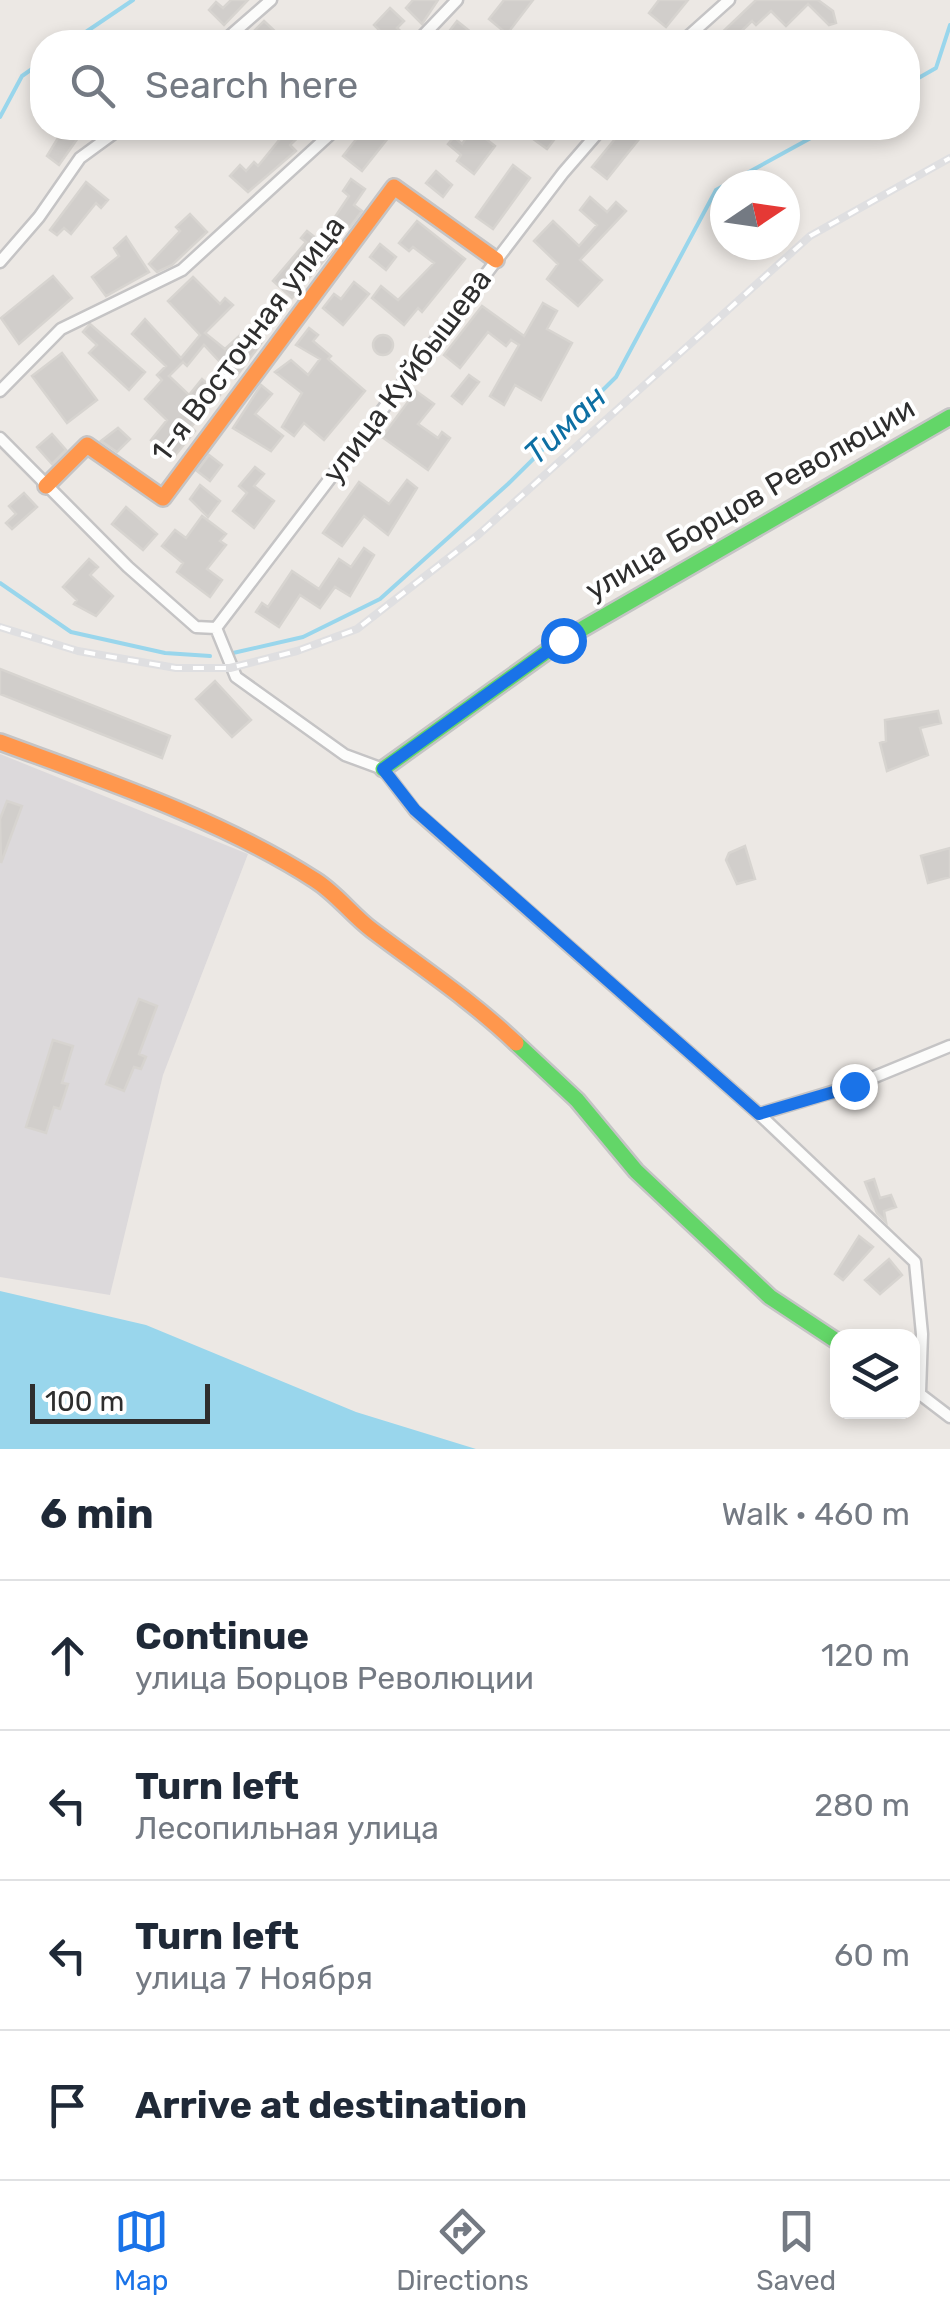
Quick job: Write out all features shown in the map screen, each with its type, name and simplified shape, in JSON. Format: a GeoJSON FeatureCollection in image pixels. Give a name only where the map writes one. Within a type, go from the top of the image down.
{"type":"FeatureCollection","features":[{"type":"Feature","properties":{"kind":"street"},"geometry":{"type":"LineString","coordinates":[[237,30],[271,0]]}},
{"type":"Feature","properties":{"kind":"street"},"geometry":{"type":"LineString","coordinates":[[428,30],[457,0]]}},
{"type":"Feature","properties":{"kind":"street"},"geometry":{"type":"LineString","coordinates":[[695,30],[729,0]]}},
{"type":"Feature","properties":{"kind":"street"},"geometry":{"type":"LineString","coordinates":[[0,262],[39,217],[80,158],[105,140]]}},
{"type":"Feature","properties":{"kind":"street"},"geometry":{"type":"LineString","coordinates":[[0,391],[61,329],[182,270],[324,140]]}},
{"type":"Feature","properties":{"kind":"street","name":"улица Куйбышева"},"geometry":{"type":"LineString","coordinates":[[216,628],[496,260],[592,140]]}},
{"type":"Feature","properties":{"kind":"street","name":"1-я Восточная улица"},"geometry":{"type":"LineString","coordinates":[[46,486],[87,445],[164,498],[394,187],[496,260]]}},
{"type":"Feature","properties":{"kind":"street","name":"улица Борцов Революции"},"geometry":{"type":"LineString","coordinates":[[383,769],[563,640],[950,417]]}},
{"type":"Feature","properties":{"kind":"street"},"geometry":{"type":"LineString","coordinates":[[0,438],[196,627],[216,628],[236,677],[346,755],[383,769],[415,810],[759,1114],[915,1262],[922,1334],[920,1353]]}},
{"type":"Feature","properties":{"kind":"street"},"geometry":{"type":"LineString","coordinates":[[0,742],[236,838],[317,882],[368,927],[474,1004],[577,1100],[636,1171],[770,1297],[830,1337]]}},
{"type":"Feature","properties":{"kind":"street"},"geometry":{"type":"LineString","coordinates":[[759,1114],[854,1086],[950,1046]]}},
{"type":"Feature","properties":{"kind":"street"},"geometry":{"type":"LineString","coordinates":[[920,1393],[950,1417]]}},
{"type":"Feature","properties":{"kind":"shaded area"},"geometry":{"type":"Polygon","coordinates":[[[0,754],[248,854],[163,1075],[110,1295],[0,1277],[0,754]]]}},
{"type":"Feature","properties":{"kind":"water"},"geometry":{"type":"Polygon","coordinates":[[[0,1291],[146,1325],[356,1412],[476,1449],[0,1449],[0,1291]]]}},
{"type":"Feature","properties":{"kind":"building"},"geometry":{"type":"Polygon","coordinates":[[[231,0],[248,0],[224,25],[209,10],[216,2],[223,8],[231,0]]]}},
{"type":"Feature","properties":{"kind":"building"},"geometry":{"type":"Polygon","coordinates":[[[413,0],[438,0],[422,24],[406,8],[413,0]]]}},
{"type":"Feature","properties":{"kind":"building"},"geometry":{"type":"Polygon","coordinates":[[[504,0],[533,0],[510,30],[502,30],[489,19],[504,0]]]}},
{"type":"Feature","properties":{"kind":"building"},"geometry":{"type":"Polygon","coordinates":[[[659,0],[688,0],[666,27],[649,13],[659,0]]]}},
{"type":"Feature","properties":{"kind":"building"},"geometry":{"type":"Polygon","coordinates":[[[756,0],[818,0],[833,11],[836,23],[829,25],[808,4],[786,26],[771,11],[756,25],[752,21],[743,30],[725,30],[756,0]]]}},
{"type":"Feature","properties":{"kind":"building"},"geometry":{"type":"Polygon","coordinates":[[[390,8],[404,21],[399,30],[379,30],[374,25],[390,8]]]}},
{"type":"Feature","properties":{"kind":"building"},"geometry":{"type":"Polygon","coordinates":[[[264,21],[274,30],[255,30],[264,21]]]}},
{"type":"Feature","properties":{"kind":"building"},"geometry":{"type":"Polygon","coordinates":[[[457,21],[468,30],[450,30],[457,21]]]}},
{"type":"Feature","properties":{"kind":"building"},"geometry":{"type":"Polygon","coordinates":[[[57,140],[77,140],[59,165],[47,156],[57,140]]]}},
{"type":"Feature","properties":{"kind":"building"},"geometry":{"type":"Polygon","coordinates":[[[279,140],[295,140],[290,145],[296,151],[248,192],[230,176],[240,165],[246,171],[254,162],[258,166],[279,140]]]}},
{"type":"Feature","properties":{"kind":"building"},"geometry":{"type":"Polygon","coordinates":[[[356,140],[387,140],[362,171],[343,156],[356,140]]]}},
{"type":"Feature","properties":{"kind":"building"},"geometry":{"type":"Polygon","coordinates":[[[457,140],[462,144],[465,140],[487,140],[495,146],[474,174],[457,161],[461,155],[448,144],[457,140]]]}},
{"type":"Feature","properties":{"kind":"building"},"geometry":{"type":"Polygon","coordinates":[[[535,140],[554,140],[547,149],[535,140]]]}},
{"type":"Feature","properties":{"kind":"building"},"geometry":{"type":"Polygon","coordinates":[[[614,140],[638,140],[607,179],[592,167],[614,140]]]}},
{"type":"Feature","properties":{"kind":"building"},"geometry":{"type":"Polygon","coordinates":[[[513,165],[530,178],[493,229],[476,217],[513,165]]]}},
{"type":"Feature","properties":{"kind":"building"},"geometry":{"type":"Polygon","coordinates":[[[436,171],[452,185],[443,197],[426,183],[436,171]]]}},
{"type":"Feature","properties":{"kind":"building"},"geometry":{"type":"Polygon","coordinates":[[[351,179],[365,189],[354,205],[362,211],[350,227],[335,217],[349,196],[343,191],[351,179]]]}},
{"type":"Feature","properties":{"kind":"building"},"geometry":{"type":"Polygon","coordinates":[[[86,182],[108,200],[101,208],[96,203],[71,234],[64,228],[57,235],[50,230],[86,182]]]}},
{"type":"Feature","properties":{"kind":"building"},"geometry":{"type":"Polygon","coordinates":[[[590,197],[607,212],[616,202],[626,211],[580,260],[602,280],[578,306],[547,279],[558,264],[534,241],[553,221],[579,246],[597,225],[580,210],[590,197]]]}},
{"type":"Feature","properties":{"kind":"building"},"geometry":{"type":"Polygon","coordinates":[[[190,214],[207,232],[172,265],[157,272],[149,264],[180,231],[176,227],[190,214]]]}},
{"type":"Feature","properties":{"kind":"building"},"geometry":{"type":"Polygon","coordinates":[[[417,221],[465,259],[422,312],[418,308],[404,325],[372,298],[381,286],[398,300],[434,263],[413,247],[409,251],[399,243],[417,221]]]}},
{"type":"Feature","properties":{"kind":"building"},"geometry":{"type":"Polygon","coordinates":[[[307,231],[332,251],[292,298],[273,281],[306,242],[301,238],[307,231]]]}},
{"type":"Feature","properties":{"kind":"building"},"geometry":{"type":"Polygon","coordinates":[[[126,237],[149,272],[106,296],[92,277],[119,256],[114,248],[126,237]]]}},
{"type":"Feature","properties":{"kind":"building"},"geometry":{"type":"Polygon","coordinates":[[[380,244],[396,257],[386,270],[370,257],[380,244]]]}},
{"type":"Feature","properties":{"kind":"building"},"geometry":{"type":"Polygon","coordinates":[[[53,276],[72,298],[19,344],[1,318],[53,276]]]}},
{"type":"Feature","properties":{"kind":"building"},"geometry":{"type":"Polygon","coordinates":[[[193,277],[220,304],[225,298],[233,305],[205,333],[225,349],[248,328],[263,341],[235,378],[204,345],[187,366],[183,362],[169,376],[189,395],[202,379],[220,395],[191,427],[195,431],[173,458],[151,440],[167,420],[145,399],[162,380],[157,375],[166,366],[132,334],[145,319],[181,358],[200,335],[168,301],[193,277]]]}},
{"type":"Feature","properties":{"kind":"building"},"geometry":{"type":"Polygon","coordinates":[[[354,282],[369,294],[343,325],[323,308],[334,294],[341,299],[354,282]]]}},
{"type":"Feature","properties":{"kind":"building"},"geometry":{"type":"Polygon","coordinates":[[[543,303],[557,311],[547,329],[572,343],[541,400],[515,385],[504,405],[490,396],[519,345],[511,340],[506,346],[488,332],[460,368],[444,355],[482,306],[524,336],[543,303]]]}},
{"type":"Feature","properties":{"kind":"building"},"geometry":{"type":"Polygon","coordinates":[[[90,324],[145,372],[129,390],[89,353],[97,345],[83,332],[90,324]]]}},
{"type":"Feature","properties":{"kind":"building"},"geometry":{"type":"Polygon","coordinates":[[[309,328],[318,335],[313,341],[331,356],[328,359],[365,391],[324,440],[304,423],[294,436],[282,427],[302,393],[275,372],[291,360],[308,375],[320,359],[296,345],[309,328]]]}},
{"type":"Feature","properties":{"kind":"building"},"geometry":{"type":"Polygon","coordinates":[[[383,335],[393,345],[383,355],[373,345],[383,335]]]}},
{"type":"Feature","properties":{"kind":"building"},"geometry":{"type":"Polygon","coordinates":[[[62,353],[97,400],[67,423],[32,376],[62,353]]]}},
{"type":"Feature","properties":{"kind":"building"},"geometry":{"type":"Polygon","coordinates":[[[469,375],[479,382],[462,404],[452,396],[469,375]]]}},
{"type":"Feature","properties":{"kind":"building"},"geometry":{"type":"Polygon","coordinates":[[[261,385],[272,394],[255,414],[283,436],[271,451],[233,428],[261,385]]]}},
{"type":"Feature","properties":{"kind":"building"},"geometry":{"type":"Polygon","coordinates":[[[416,391],[434,404],[418,424],[438,438],[442,432],[450,438],[428,470],[382,437],[416,391]]]}},
{"type":"Feature","properties":{"kind":"building"},"geometry":{"type":"Polygon","coordinates":[[[118,428],[130,439],[117,452],[101,441],[118,428]]]}},
{"type":"Feature","properties":{"kind":"building"},"geometry":{"type":"Polygon","coordinates":[[[52,434],[66,450],[52,464],[37,447],[52,434]]]}},
{"type":"Feature","properties":{"kind":"building"},"geometry":{"type":"Polygon","coordinates":[[[209,455],[222,465],[210,481],[197,471],[209,455]]]}},
{"type":"Feature","properties":{"kind":"building"},"geometry":{"type":"Polygon","coordinates":[[[255,467],[264,474],[254,486],[274,501],[254,528],[233,511],[247,493],[239,486],[255,467]]]}},
{"type":"Feature","properties":{"kind":"building"},"geometry":{"type":"Polygon","coordinates":[[[407,480],[417,488],[388,535],[364,516],[342,546],[323,533],[359,482],[389,504],[407,480]]]}},
{"type":"Feature","properties":{"kind":"building"},"geometry":{"type":"Polygon","coordinates":[[[200,485],[220,501],[208,517],[190,499],[200,485]]]}},
{"type":"Feature","properties":{"kind":"building"},"geometry":{"type":"Polygon","coordinates":[[[24,493],[37,507],[12,529],[6,523],[16,514],[9,506],[24,493]]]}},
{"type":"Feature","properties":{"kind":"building"},"geometry":{"type":"Polygon","coordinates":[[[126,507],[157,534],[143,550],[112,524],[126,507]]]}},
{"type":"Feature","properties":{"kind":"building"},"geometry":{"type":"Polygon","coordinates":[[[202,516],[226,534],[220,541],[226,545],[207,569],[222,580],[210,597],[177,572],[183,563],[162,546],[175,530],[186,538],[202,516]]]}},
{"type":"Feature","properties":{"kind":"building"},"geometry":{"type":"Polygon","coordinates":[[[364,548],[374,555],[350,596],[335,587],[320,608],[300,595],[279,627],[256,612],[262,603],[268,607],[292,571],[319,589],[339,559],[351,567],[364,548]]]}},
{"type":"Feature","properties":{"kind":"building"},"geometry":{"type":"Polygon","coordinates":[[[89,559],[98,567],[90,575],[113,596],[96,616],[74,604],[77,600],[63,587],[89,559]]]}},
{"type":"Feature","properties":{"kind":"building"},"geometry":{"type":"Polygon","coordinates":[[[0,669],[170,736],[162,758],[0,694],[0,669]]]}},
{"type":"Feature","properties":{"kind":"building"},"geometry":{"type":"Polygon","coordinates":[[[215,681],[251,720],[232,737],[196,699],[215,681]]]}},
{"type":"Feature","properties":{"kind":"building"},"geometry":{"type":"Polygon","coordinates":[[[938,711],[941,723],[920,728],[928,755],[887,771],[880,743],[886,741],[885,720],[938,711]]]}},
{"type":"Feature","properties":{"kind":"building"},"geometry":{"type":"Polygon","coordinates":[[[7,801],[22,806],[1,863],[0,819],[7,801]]]}},
{"type":"Feature","properties":{"kind":"building"},"geometry":{"type":"Polygon","coordinates":[[[745,846],[755,879],[737,884],[726,860],[729,853],[745,846]]]}},
{"type":"Feature","properties":{"kind":"building"},"geometry":{"type":"Polygon","coordinates":[[[950,848],[950,877],[928,883],[921,856],[950,848]]]}},
{"type":"Feature","properties":{"kind":"building"},"geometry":{"type":"Polygon","coordinates":[[[139,999],[157,1006],[139,1054],[146,1057],[141,1069],[134,1067],[124,1091],[106,1084],[139,999]]]}},
{"type":"Feature","properties":{"kind":"building"},"geometry":{"type":"Polygon","coordinates":[[[53,1040],[73,1046],[62,1083],[68,1084],[60,1109],[54,1107],[46,1133],[26,1127],[53,1040]]]}},
{"type":"Feature","properties":{"kind":"building"},"geometry":{"type":"Polygon","coordinates":[[[874,1179],[880,1198],[891,1195],[896,1207],[884,1211],[886,1222],[877,1213],[865,1182],[874,1179]]]}},
{"type":"Feature","properties":{"kind":"building"},"geometry":{"type":"Polygon","coordinates":[[[859,1236],[873,1247],[843,1280],[835,1274],[859,1236]]]}},
{"type":"Feature","properties":{"kind":"building"},"geometry":{"type":"Polygon","coordinates":[[[889,1259],[902,1275],[880,1294],[865,1280],[889,1259]]]}},
{"type":"Feature","properties":{"kind":"waterway","name":"Тиман"},"geometry":{"type":"LineString","coordinates":[[89,30],[133,0]]}},
{"type":"Feature","properties":{"kind":"waterway","name":"Тиман"},"geometry":{"type":"LineString","coordinates":[[920,77],[936,68],[950,25]]}},
{"type":"Feature","properties":{"kind":"waterway","name":"Тиман"},"geometry":{"type":"LineString","coordinates":[[0,117],[22,76],[30,70]]}},
{"type":"Feature","properties":{"kind":"waterway","name":"Тиман"},"geometry":{"type":"LineString","coordinates":[[233,653],[303,637],[380,599],[508,484],[616,377],[716,190],[807,140]]}},
{"type":"Feature","properties":{"kind":"waterway","name":"Тиман"},"geometry":{"type":"LineString","coordinates":[[0,583],[71,632],[165,653],[210,656]]}},
{"type":"Feature","properties":{"kind":"railway"},"geometry":{"type":"LineString","coordinates":[[0,627],[78,651],[176,668],[230,668],[297,651],[357,629],[478,535],[810,236],[950,158]]}},
{"type":"Feature","properties":{"kind":"traffic: fast"},"geometry":{"type":"LineString","coordinates":[[383,769],[563,640],[950,417]]}},
{"type":"Feature","properties":{"kind":"traffic: fast"},"geometry":{"type":"LineString","coordinates":[[516,1043],[577,1100],[636,1171],[770,1297],[830,1337]]}},
{"type":"Feature","properties":{"kind":"traffic: slow"},"geometry":{"type":"LineString","coordinates":[[46,486],[87,445],[163,498],[394,187],[496,260]]}},
{"type":"Feature","properties":{"kind":"traffic: slow"},"geometry":{"type":"LineString","coordinates":[[0,742],[202,820],[279,858],[323,885],[365,924],[464,998],[516,1043]]}},
{"type":"Feature","properties":{"kind":"route"},"geometry":{"type":"LineString","coordinates":[[563,640],[383,769],[415,810],[759,1114],[854,1086]]}}]}
